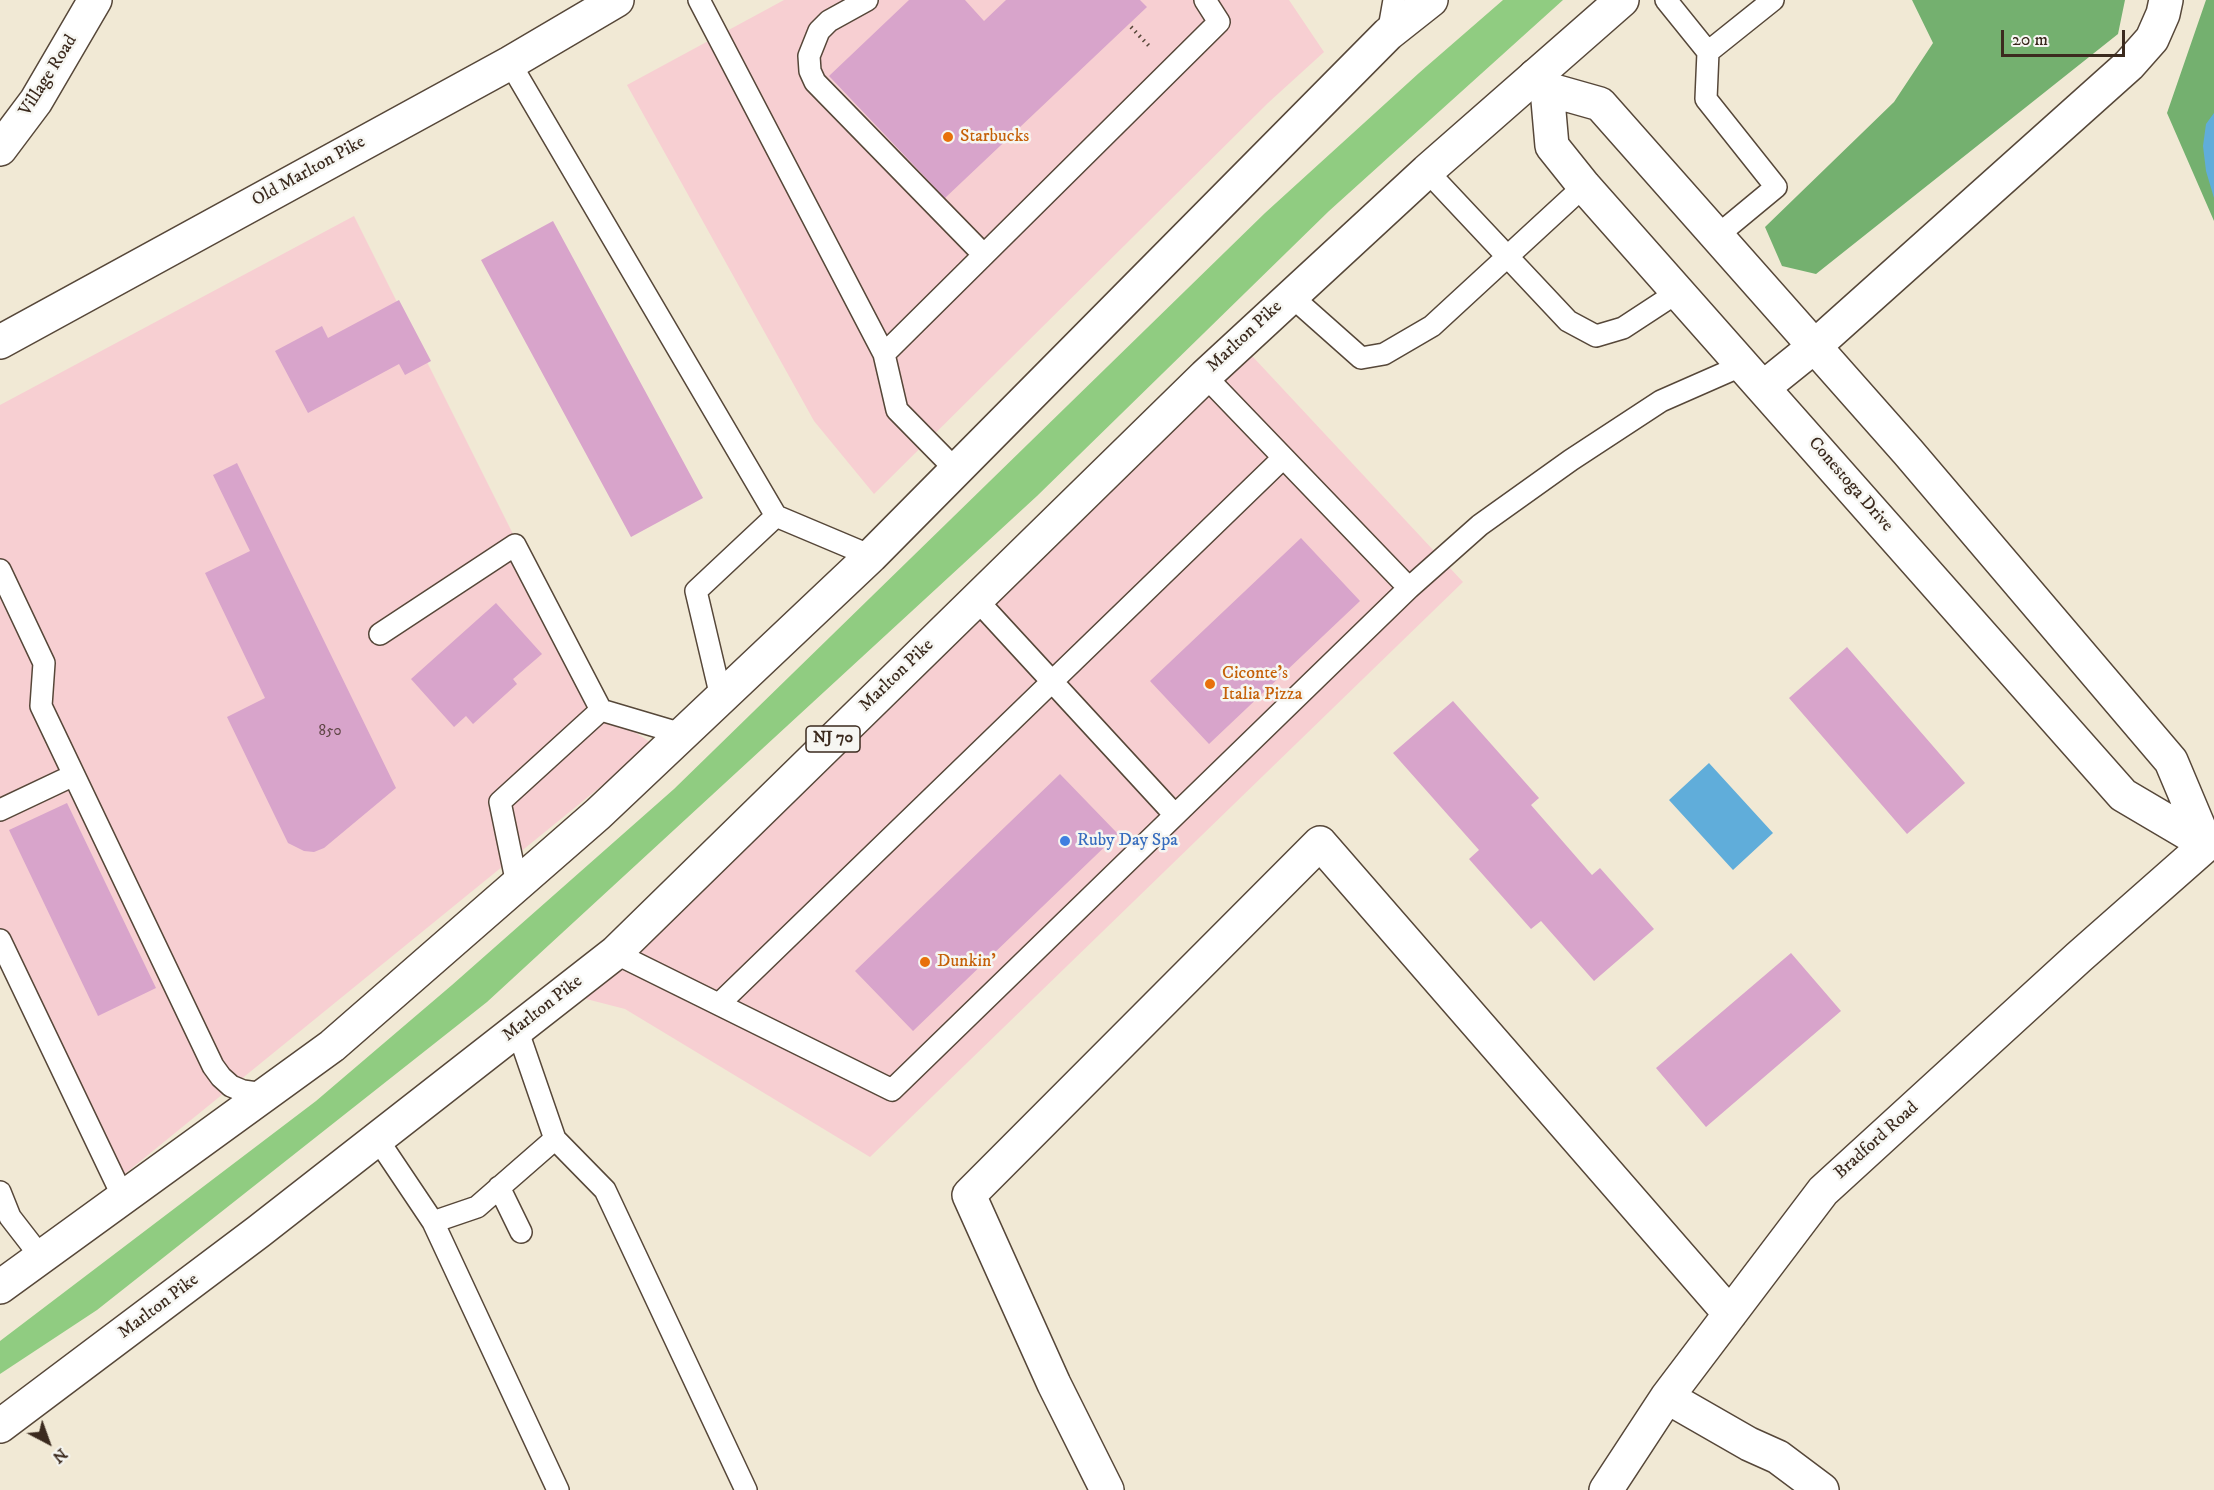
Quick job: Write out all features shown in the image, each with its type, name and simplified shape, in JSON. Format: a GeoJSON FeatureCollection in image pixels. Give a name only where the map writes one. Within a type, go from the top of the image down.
{"type":"FeatureCollection","features":[{"type":"Feature","properties":{"kind":"main road","name":"Village Road"},"geometry":{"type":"LineString","coordinates":[[0,149],[36,101],[95,0]]}},
{"type":"Feature","properties":{"kind":"main road","name":"Old Marlton Pike"},"geometry":{"type":"LineString","coordinates":[[0,342],[510,63],[617,0]]}},
{"type":"Feature","properties":{"kind":"main road"},"geometry":{"type":"LineString","coordinates":[[0,1287],[332,1046],[598,814],[871,556],[1388,34],[1431,0]]}},
{"type":"Feature","properties":{"kind":"main road","name":"Marlton Pike"},"geometry":{"type":"LineString","coordinates":[[0,1426],[378,1140],[615,953],[1205,375],[1427,171],[1541,82],[1622,0]]}},
{"type":"Feature","properties":{"kind":"main road"},"geometry":{"type":"LineString","coordinates":[[1754,376],[1815,346],[2130,65],[2152,39],[2163,14],[2166,0]]}},
{"type":"Feature","properties":{"kind":"main road"},"geometry":{"type":"LineString","coordinates":[[1541,82],[1600,104],[1718,235],[1916,461],[2171,761],[2211,845]]}},
{"type":"Feature","properties":{"kind":"main road","name":"Conestoga Drive"},"geometry":{"type":"LineString","coordinates":[[1541,82],[1552,146],[1584,186],[2123,795],[2211,845]]}},
{"type":"Feature","properties":{"kind":"main road"},"geometry":{"type":"LineString","coordinates":[[1107,1490],[1054,1384],[969,1195],[1320,843],[1730,1314]]}},
{"type":"Feature","properties":{"kind":"main road","name":"Bradford Road"},"geometry":{"type":"LineString","coordinates":[[1606,1490],[1667,1396],[1823,1191],[2070,965],[2211,845]]}},
{"type":"Feature","properties":{"kind":"main road"},"geometry":{"type":"LineString","coordinates":[[1667,1396],[1749,1444],[1778,1457],[1822,1490]]}},
{"type":"Feature","properties":{"kind":"lane"},"geometry":{"type":"LineString","coordinates":[[699,0],[884,354],[897,410],[955,469]]}},
{"type":"Feature","properties":{"kind":"lane"},"geometry":{"type":"LineString","coordinates":[[867,0],[829,21],[819,31],[809,56],[810,71],[815,82],[984,255]]}},
{"type":"Feature","properties":{"kind":"lane"},"geometry":{"type":"LineString","coordinates":[[884,354],[1219,22],[1205,0]]}},
{"type":"Feature","properties":{"kind":"lane"},"geometry":{"type":"LineString","coordinates":[[1388,34],[1394,0]]}},
{"type":"Feature","properties":{"kind":"lane"},"geometry":{"type":"LineString","coordinates":[[1666,0],[1708,52],[1706,99],[1776,188],[1718,235]]}},
{"type":"Feature","properties":{"kind":"lane"},"geometry":{"type":"LineString","coordinates":[[1708,52],[1773,0]]}},
{"type":"Feature","properties":{"kind":"lane"},"geometry":{"type":"LineString","coordinates":[[510,63],[776,516],[871,556]]}},
{"type":"Feature","properties":{"kind":"lane"},"geometry":{"type":"LineString","coordinates":[[1427,171],[1568,321],[1596,336],[1623,328],[1678,292]]}},
{"type":"Feature","properties":{"kind":"lane"},"geometry":{"type":"LineString","coordinates":[[1290,295],[1361,358],[1384,354],[1432,326],[1584,186]]}},
{"type":"Feature","properties":{"kind":"lane"},"geometry":{"type":"LineString","coordinates":[[1205,375],[1408,588]]}},
{"type":"Feature","properties":{"kind":"lane"},"geometry":{"type":"LineString","coordinates":[[615,953],[892,1090],[1408,588],[1480,525],[1571,460],[1661,401],[1754,376]]}},
{"type":"Feature","properties":{"kind":"lane"},"geometry":{"type":"LineString","coordinates":[[719,1004],[1283,458]]}},
{"type":"Feature","properties":{"kind":"lane"},"geometry":{"type":"LineString","coordinates":[[721,697],[696,591],[776,516]]}},
{"type":"Feature","properties":{"kind":"lane"},"geometry":{"type":"LineString","coordinates":[[380,634],[515,545],[601,711],[682,734]]}},
{"type":"Feature","properties":{"kind":"lane"},"geometry":{"type":"LineString","coordinates":[[0,570],[44,663],[41,706],[213,1066],[221,1077],[237,1089],[256,1093],[269,1091]]}},
{"type":"Feature","properties":{"kind":"lane"},"geometry":{"type":"LineString","coordinates":[[976,599],[1175,815]]}},
{"type":"Feature","properties":{"kind":"lane"},"geometry":{"type":"LineString","coordinates":[[517,884],[500,802],[601,711]]}},
{"type":"Feature","properties":{"kind":"lane"},"geometry":{"type":"LineString","coordinates":[[0,810],[74,775]]}},
{"type":"Feature","properties":{"kind":"lane"},"geometry":{"type":"LineString","coordinates":[[0,940],[123,1197]]}},
{"type":"Feature","properties":{"kind":"lane"},"geometry":{"type":"LineString","coordinates":[[517,1029],[555,1138],[604,1190],[746,1490]]}},
{"type":"Feature","properties":{"kind":"lane"},"geometry":{"type":"LineString","coordinates":[[433,1222],[477,1207],[555,1138]]}},
{"type":"Feature","properties":{"kind":"lane"},"geometry":{"type":"LineString","coordinates":[[378,1140],[433,1222],[558,1490]]}},
{"type":"Feature","properties":{"kind":"lane"},"geometry":{"type":"LineString","coordinates":[[499,1187],[521,1232]]}},
{"type":"Feature","properties":{"kind":"lane"},"geometry":{"type":"LineString","coordinates":[[0,1192],[10,1217],[41,1257]]}},
{"type":"Feature","properties":{"kind":"shaded area"},"geometry":{"type":"Polygon","coordinates":[[[784,0],[1289,0],[1324,52],[1268,103],[874,494],[814,421],[627,85],[784,0]]]}},
{"type":"Feature","properties":{"kind":"shaded area"},"geometry":{"type":"Polygon","coordinates":[[[354,216],[601,710],[653,744],[116,1181],[0,928],[0,405],[354,216]]]}},
{"type":"Feature","properties":{"kind":"shaded area"},"geometry":{"type":"Polygon","coordinates":[[[1240,343],[1463,582],[870,1157],[625,1009],[563,993],[1240,343]]]}},
{"type":"Feature","properties":{"kind":"green space"},"geometry":{"type":"Polygon","coordinates":[[[1503,0],[1563,0],[1329,211],[1037,496],[487,1002],[97,1310],[0,1374],[0,1341],[316,1101],[452,985],[674,789],[1265,213],[1503,0]]]}},
{"type":"Feature","properties":{"kind":"green space"},"geometry":{"type":"Polygon","coordinates":[[[1912,0],[2125,0],[2118,34],[1816,274],[1782,266],[1765,227],[1894,102],[1933,43],[1912,0]]]}},
{"type":"Feature","properties":{"kind":"green space"},"geometry":{"type":"Polygon","coordinates":[[[2206,0],[2214,0],[2214,221],[2167,113],[2206,0]]]}},
{"type":"Feature","properties":{"kind":"water"},"geometry":{"type":"Polygon","coordinates":[[[2214,113],[2214,198],[2206,171],[2203,146],[2206,124],[2214,113]]]}},
{"type":"Feature","properties":{"kind":"water"},"geometry":{"type":"Polygon","coordinates":[[[1709,763],[1773,833],[1733,870],[1669,800],[1709,763]]]}},
{"type":"Feature","properties":{"kind":"building","name":"Starbucks"},"geometry":{"type":"Polygon","coordinates":[[[909,0],[965,0],[984,21],[1006,0],[1140,0],[1147,7],[945,198],[829,76],[909,0]]]}},
{"type":"Feature","properties":{"kind":"building"},"geometry":{"type":"Polygon","coordinates":[[[553,221],[703,498],[631,537],[481,260],[553,221]]]}},
{"type":"Feature","properties":{"kind":"building"},"geometry":{"type":"Polygon","coordinates":[[[399,300],[431,361],[405,375],[399,364],[308,413],[275,351],[322,326],[328,338],[399,300]]]}},
{"type":"Feature","properties":{"kind":"building"},"geometry":{"type":"Polygon","coordinates":[[[237,463],[396,788],[324,848],[314,852],[304,851],[288,843],[227,717],[265,698],[205,573],[250,551],[213,475],[237,463]]]}},
{"type":"Feature","properties":{"kind":"building"},"geometry":{"type":"Polygon","coordinates":[[[1301,538],[1360,601],[1209,744],[1150,681],[1301,538]]]}},
{"type":"Feature","properties":{"kind":"building"},"geometry":{"type":"Polygon","coordinates":[[[496,603],[542,654],[513,679],[517,684],[473,724],[466,716],[454,727],[411,679],[496,603]]]}},
{"type":"Feature","properties":{"kind":"building"},"geometry":{"type":"Polygon","coordinates":[[[1847,647],[1965,783],[1907,834],[1789,698],[1847,647]]]}},
{"type":"Feature","properties":{"kind":"building"},"geometry":{"type":"Polygon","coordinates":[[[1453,701],[1539,798],[1531,805],[1592,875],[1600,868],[1654,929],[1594,981],[1541,921],[1531,929],[1469,859],[1479,850],[1393,753],[1453,701]]]}},
{"type":"Feature","properties":{"kind":"building"},"geometry":{"type":"Polygon","coordinates":[[[1060,774],[1118,834],[913,1031],[855,971],[1060,774]]]}},
{"type":"Feature","properties":{"kind":"building"},"geometry":{"type":"Polygon","coordinates":[[[67,803],[156,988],[98,1016],[9,830],[67,803]]]}},
{"type":"Feature","properties":{"kind":"building"},"geometry":{"type":"Polygon","coordinates":[[[1791,953],[1841,1011],[1706,1127],[1656,1068],[1791,953]]]}},
{"type":"Feature","properties":{"kind":"place","name":"Starbucks"},"geometry":{"type":"Point","coordinates":[948,137]}},
{"type":"Feature","properties":{"kind":"place","name":"Ciconte's Italia Pizza"},"geometry":{"type":"Point","coordinates":[1210,684]}},
{"type":"Feature","properties":{"kind":"place","name":"Ruby Day Spa"},"geometry":{"type":"Point","coordinates":[1065,841]}},
{"type":"Feature","properties":{"kind":"place","name":"Dunkin'"},"geometry":{"type":"Point","coordinates":[925,962]}}]}
